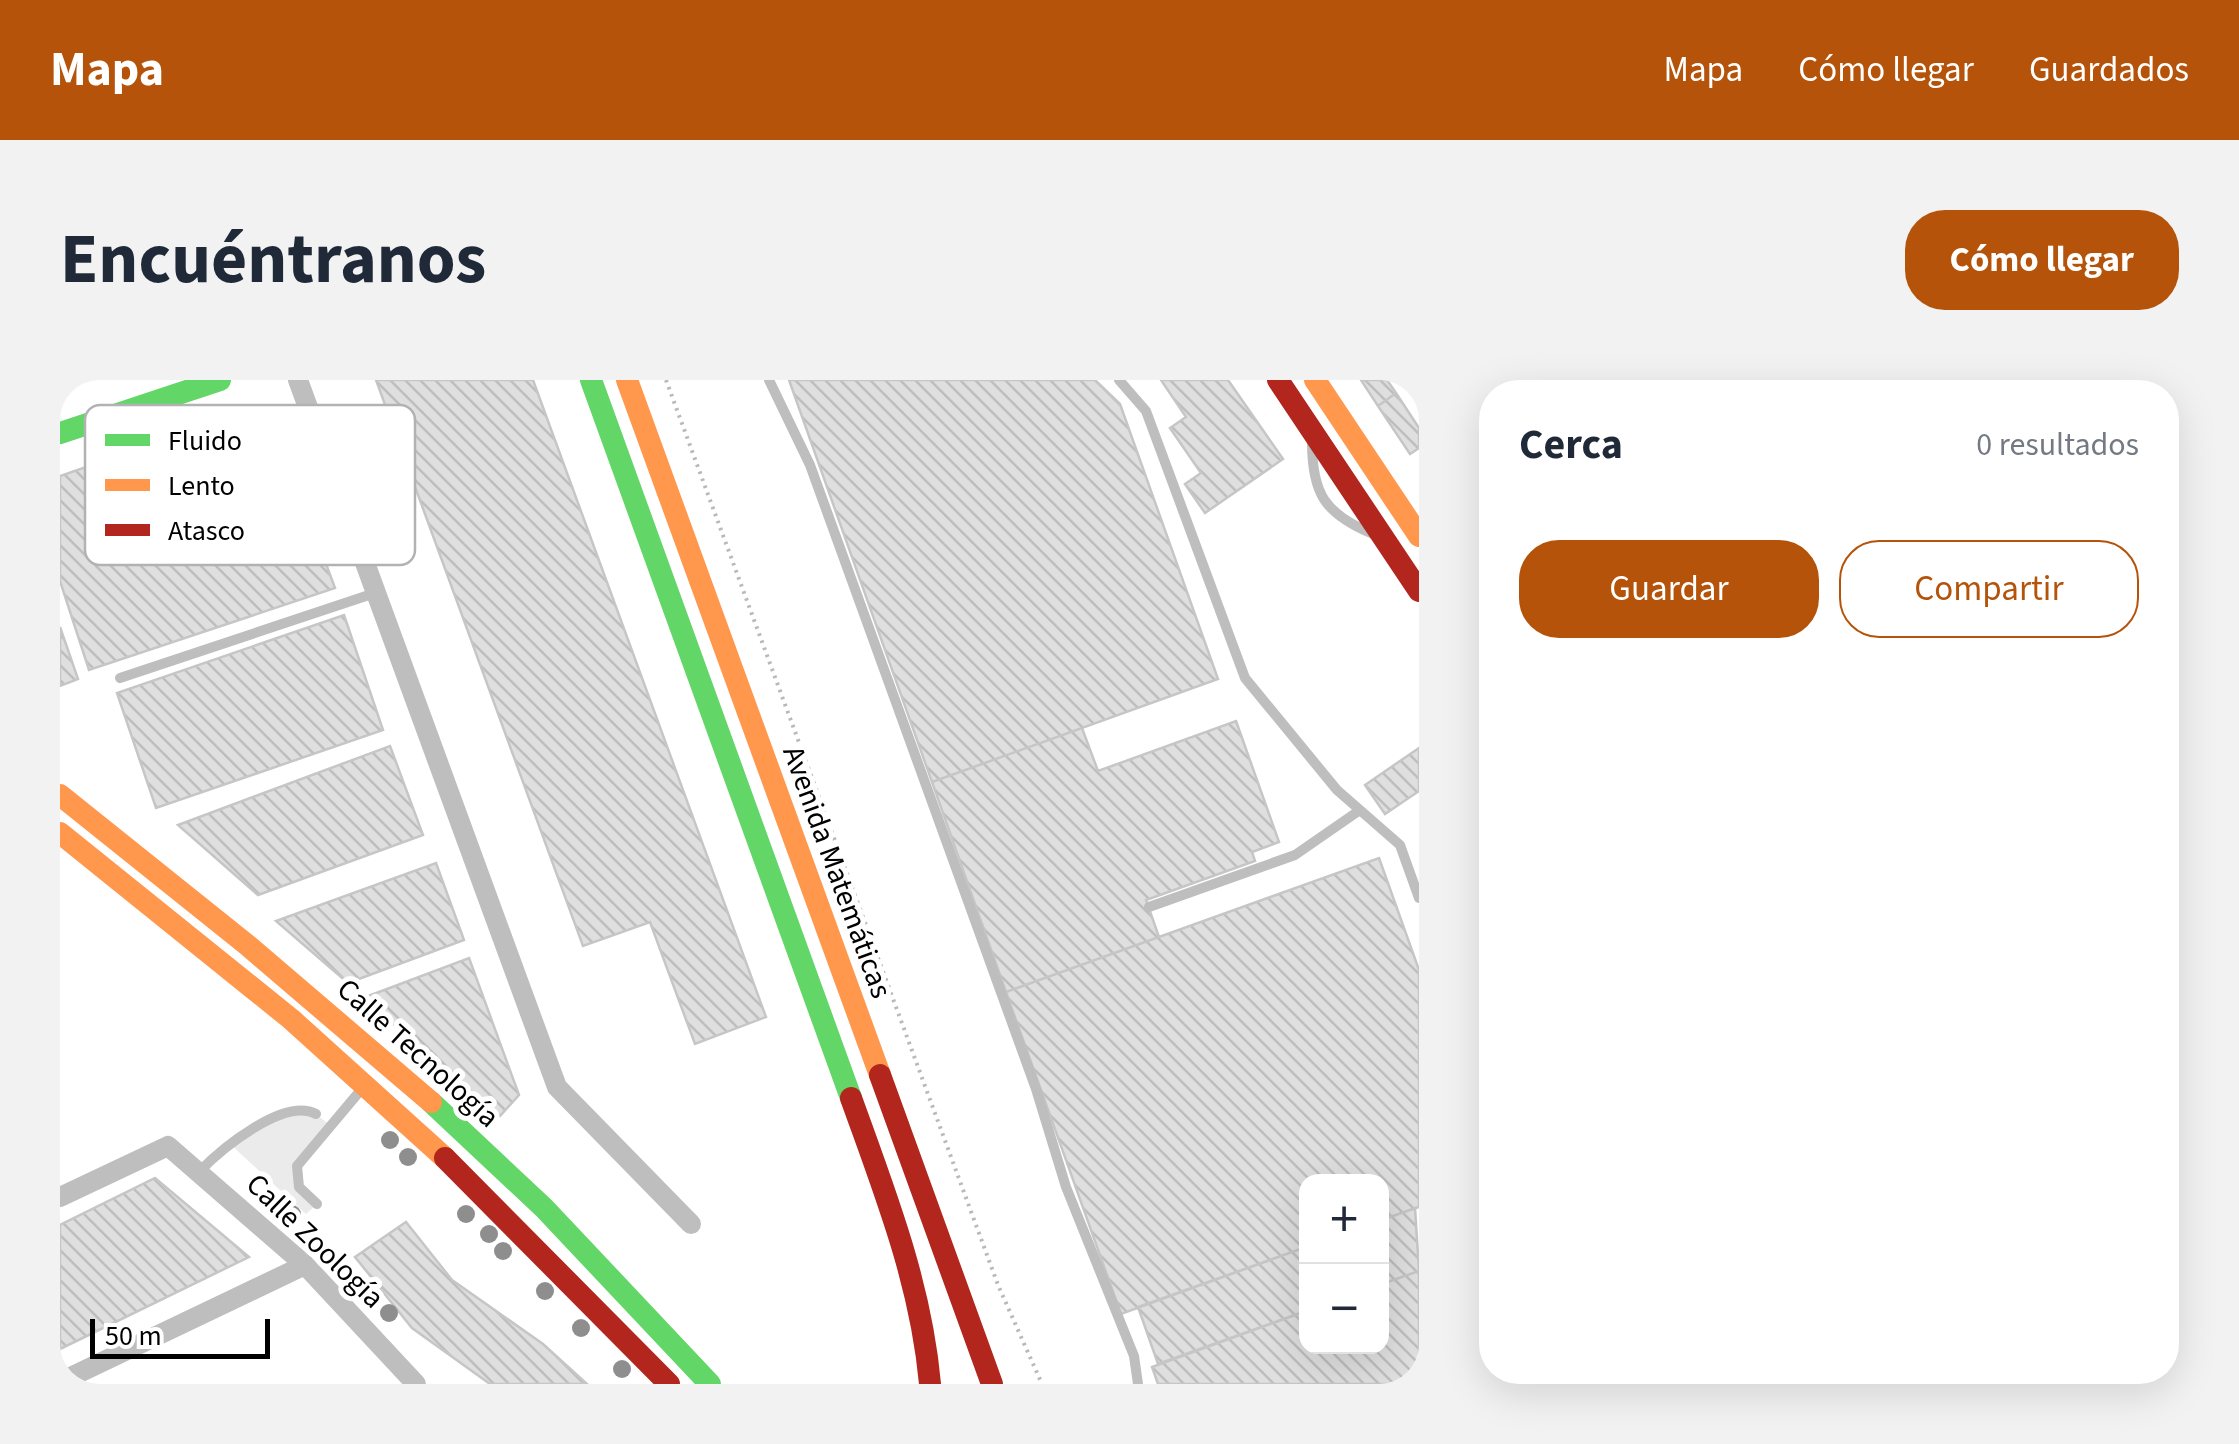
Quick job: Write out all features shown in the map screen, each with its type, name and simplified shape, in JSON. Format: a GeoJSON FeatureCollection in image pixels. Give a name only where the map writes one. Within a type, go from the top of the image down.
{"type":"FeatureCollection","features":[{"type":"Feature","properties":{"kind":"main road"},"geometry":{"type":"LineString","coordinates":[[145,405],[220,380]]}},
{"type":"Feature","properties":{"kind":"main road"},"geometry":{"type":"LineString","coordinates":[[590,380],[904,1244],[924,1319],[930,1384]]}},
{"type":"Feature","properties":{"kind":"main road","name":"Avenida Matemáticas"},"geometry":{"type":"LineString","coordinates":[[628,380],[992,1384]]}},
{"type":"Feature","properties":{"kind":"main road"},"geometry":{"type":"LineString","coordinates":[[1278,380],[1419,591]]}},
{"type":"Feature","properties":{"kind":"main road"},"geometry":{"type":"LineString","coordinates":[[1314,380],[1419,536]]}},
{"type":"Feature","properties":{"kind":"main road"},"geometry":{"type":"LineString","coordinates":[[60,433],[85,425]]}},
{"type":"Feature","properties":{"kind":"main road","name":"Calle Tecnología"},"geometry":{"type":"LineString","coordinates":[[60,795],[262,954],[404,1080],[543,1207],[710,1384]]}},
{"type":"Feature","properties":{"kind":"main road","name":"Calle Tecnología"},"geometry":{"type":"LineString","coordinates":[[60,833],[245,980],[366,1084],[524,1232],[670,1384]]}},
{"type":"Feature","properties":{"kind":"street"},"geometry":{"type":"LineString","coordinates":[[298,380],[307,405]]}},
{"type":"Feature","properties":{"kind":"street"},"geometry":{"type":"LineString","coordinates":[[366,565],[557,1087],[691,1224]]}},
{"type":"Feature","properties":{"kind":"street","name":"Calle Zoología"},"geometry":{"type":"LineString","coordinates":[[60,1198],[168,1146],[306,1265],[416,1384]]}},
{"type":"Feature","properties":{"kind":"street"},"geometry":{"type":"LineString","coordinates":[[60,1382],[306,1265]]}},
{"type":"Feature","properties":{"kind":"lane"},"geometry":{"type":"LineString","coordinates":[[769,380],[816,484],[1036,1089],[1066,1188],[1134,1356],[1138,1384]]}},
{"type":"Feature","properties":{"kind":"lane"},"geometry":{"type":"LineString","coordinates":[[1119,380],[1146,411],[1245,678],[1324,776],[1400,844],[1419,898]]}},
{"type":"Feature","properties":{"kind":"lane"},"geometry":{"type":"LineString","coordinates":[[120,678],[376,593]]}},
{"type":"Feature","properties":{"kind":"lane"},"geometry":{"type":"LineString","coordinates":[[1150,906],[1295,854],[1360,810]]}},
{"type":"Feature","properties":{"kind":"lane"},"geometry":{"type":"LineString","coordinates":[[317,1204],[298,1187],[296,1166],[366,1084]]}},
{"type":"Feature","properties":{"kind":"lane"},"geometry":{"type":"LineString","coordinates":[[198,1172],[241,1135],[298,1109],[316,1114]]}},
{"type":"Feature","properties":{"kind":"path"},"geometry":{"type":"LineString","coordinates":[[666,380],[998,1286],[1042,1384]]}},
{"type":"Feature","properties":{"kind":"shaded area"},"geometry":{"type":"Polygon","coordinates":[[[298,1109],[312,1111],[330,1125],[296,1175],[317,1204],[306,1214],[229,1143],[298,1109]]]}},
{"type":"Feature","properties":{"kind":"building"},"geometry":{"type":"Polygon","coordinates":[[[376,380],[533,380],[766,1017],[695,1044],[650,922],[583,946],[415,487],[415,405],[385,405],[376,380]]]}},
{"type":"Feature","properties":{"kind":"building"},"geometry":{"type":"Polygon","coordinates":[[[789,380],[1095,380],[1120,404],[1218,679],[932,782],[789,380]]]}},
{"type":"Feature","properties":{"kind":"building"},"geometry":{"type":"Polygon","coordinates":[[[1161,380],[1228,380],[1283,459],[1205,513],[1185,484],[1201,473],[1170,428],[1186,417],[1161,380]]]}},
{"type":"Feature","properties":{"kind":"building"},"geometry":{"type":"Polygon","coordinates":[[[1361,380],[1387,380],[1396,393],[1378,406],[1361,380]]]}},
{"type":"Feature","properties":{"kind":"building"},"geometry":{"type":"Polygon","coordinates":[[[1396,393],[1419,428],[1419,448],[1410,454],[1378,406],[1396,393]]]}},
{"type":"Feature","properties":{"kind":"building"},"geometry":{"type":"Polygon","coordinates":[[[85,467],[85,565],[326,565],[335,588],[89,670],[60,581],[60,476],[85,467]]]}},
{"type":"Feature","properties":{"kind":"building"},"geometry":{"type":"Polygon","coordinates":[[[344,615],[383,730],[156,808],[117,693],[344,615]]]}},
{"type":"Feature","properties":{"kind":"building"},"geometry":{"type":"Polygon","coordinates":[[[60,627],[78,679],[60,686],[60,627]]]}},
{"type":"Feature","properties":{"kind":"building"},"geometry":{"type":"Polygon","coordinates":[[[1236,721],[1279,842],[1252,852],[1255,861],[1146,900],[1159,937],[1006,992],[932,782],[1082,728],[1098,771],[1236,721]]]}},
{"type":"Feature","properties":{"kind":"building"},"geometry":{"type":"Polygon","coordinates":[[[390,746],[423,835],[258,895],[178,825],[390,746]]]}},
{"type":"Feature","properties":{"kind":"building"},"geometry":{"type":"Polygon","coordinates":[[[1419,748],[1419,791],[1385,814],[1365,785],[1419,748]]]}},
{"type":"Feature","properties":{"kind":"building"},"geometry":{"type":"Polygon","coordinates":[[[1379,858],[1419,970],[1419,1207],[1389,1218],[1389,1174],[1299,1174],[1299,1250],[1121,1314],[1006,992],[1379,858]]]}},
{"type":"Feature","properties":{"kind":"building"},"geometry":{"type":"Polygon","coordinates":[[[436,863],[464,940],[348,983],[276,921],[436,863]]]}},
{"type":"Feature","properties":{"kind":"building"},"geometry":{"type":"Polygon","coordinates":[[[469,958],[519,1095],[500,1116],[363,998],[469,958]]]}},
{"type":"Feature","properties":{"kind":"building"},"geometry":{"type":"Polygon","coordinates":[[[155,1178],[249,1257],[60,1349],[60,1225],[155,1178]]]}},
{"type":"Feature","properties":{"kind":"building"},"geometry":{"type":"Polygon","coordinates":[[[1415,1208],[1419,1271],[1389,1282],[1389,1264],[1389,1217],[1415,1208]]]}},
{"type":"Feature","properties":{"kind":"building"},"geometry":{"type":"Polygon","coordinates":[[[406,1222],[452,1280],[543,1344],[587,1384],[490,1384],[412,1328],[355,1257],[406,1222]]]}},
{"type":"Feature","properties":{"kind":"building"},"geometry":{"type":"Polygon","coordinates":[[[1299,1250],[1299,1314],[1158,1364],[1138,1307],[1299,1250]]]}},
{"type":"Feature","properties":{"kind":"building"},"geometry":{"type":"Polygon","coordinates":[[[1419,1271],[1419,1384],[1158,1384],[1152,1367],[1299,1314],[1299,1354],[1389,1354],[1389,1282],[1419,1271]]]}},
{"type":"Feature","properties":{"kind":"traffic: fast"},"geometry":{"type":"LineString","coordinates":[[145,405],[220,380]]}},
{"type":"Feature","properties":{"kind":"traffic: fast"},"geometry":{"type":"LineString","coordinates":[[591,380],[851,1098]]}},
{"type":"Feature","properties":{"kind":"traffic: fast"},"geometry":{"type":"LineString","coordinates":[[60,433],[85,425]]}},
{"type":"Feature","properties":{"kind":"traffic: fast"},"geometry":{"type":"LineString","coordinates":[[431,1102],[544,1208],[710,1384]]}},
{"type":"Feature","properties":{"kind":"traffic: slow"},"geometry":{"type":"LineString","coordinates":[[627,380],[880,1075]]}},
{"type":"Feature","properties":{"kind":"traffic: slow"},"geometry":{"type":"LineString","coordinates":[[1315,380],[1419,536]]}},
{"type":"Feature","properties":{"kind":"traffic: slow"},"geometry":{"type":"LineString","coordinates":[[60,795],[246,944],[431,1102]]}},
{"type":"Feature","properties":{"kind":"traffic: slow"},"geometry":{"type":"LineString","coordinates":[[60,833],[291,1019],[445,1158]]}},
{"type":"Feature","properties":{"kind":"traffic: jam"},"geometry":{"type":"LineString","coordinates":[[1278,380],[1419,591]]}},
{"type":"Feature","properties":{"kind":"traffic: jam"},"geometry":{"type":"LineString","coordinates":[[880,1075],[992,1384]]}},
{"type":"Feature","properties":{"kind":"traffic: jam"},"geometry":{"type":"LineString","coordinates":[[851,1098],[910,1274],[930,1384]]}},
{"type":"Feature","properties":{"kind":"traffic: jam"},"geometry":{"type":"LineString","coordinates":[[445,1158],[669,1384]]}}]}
